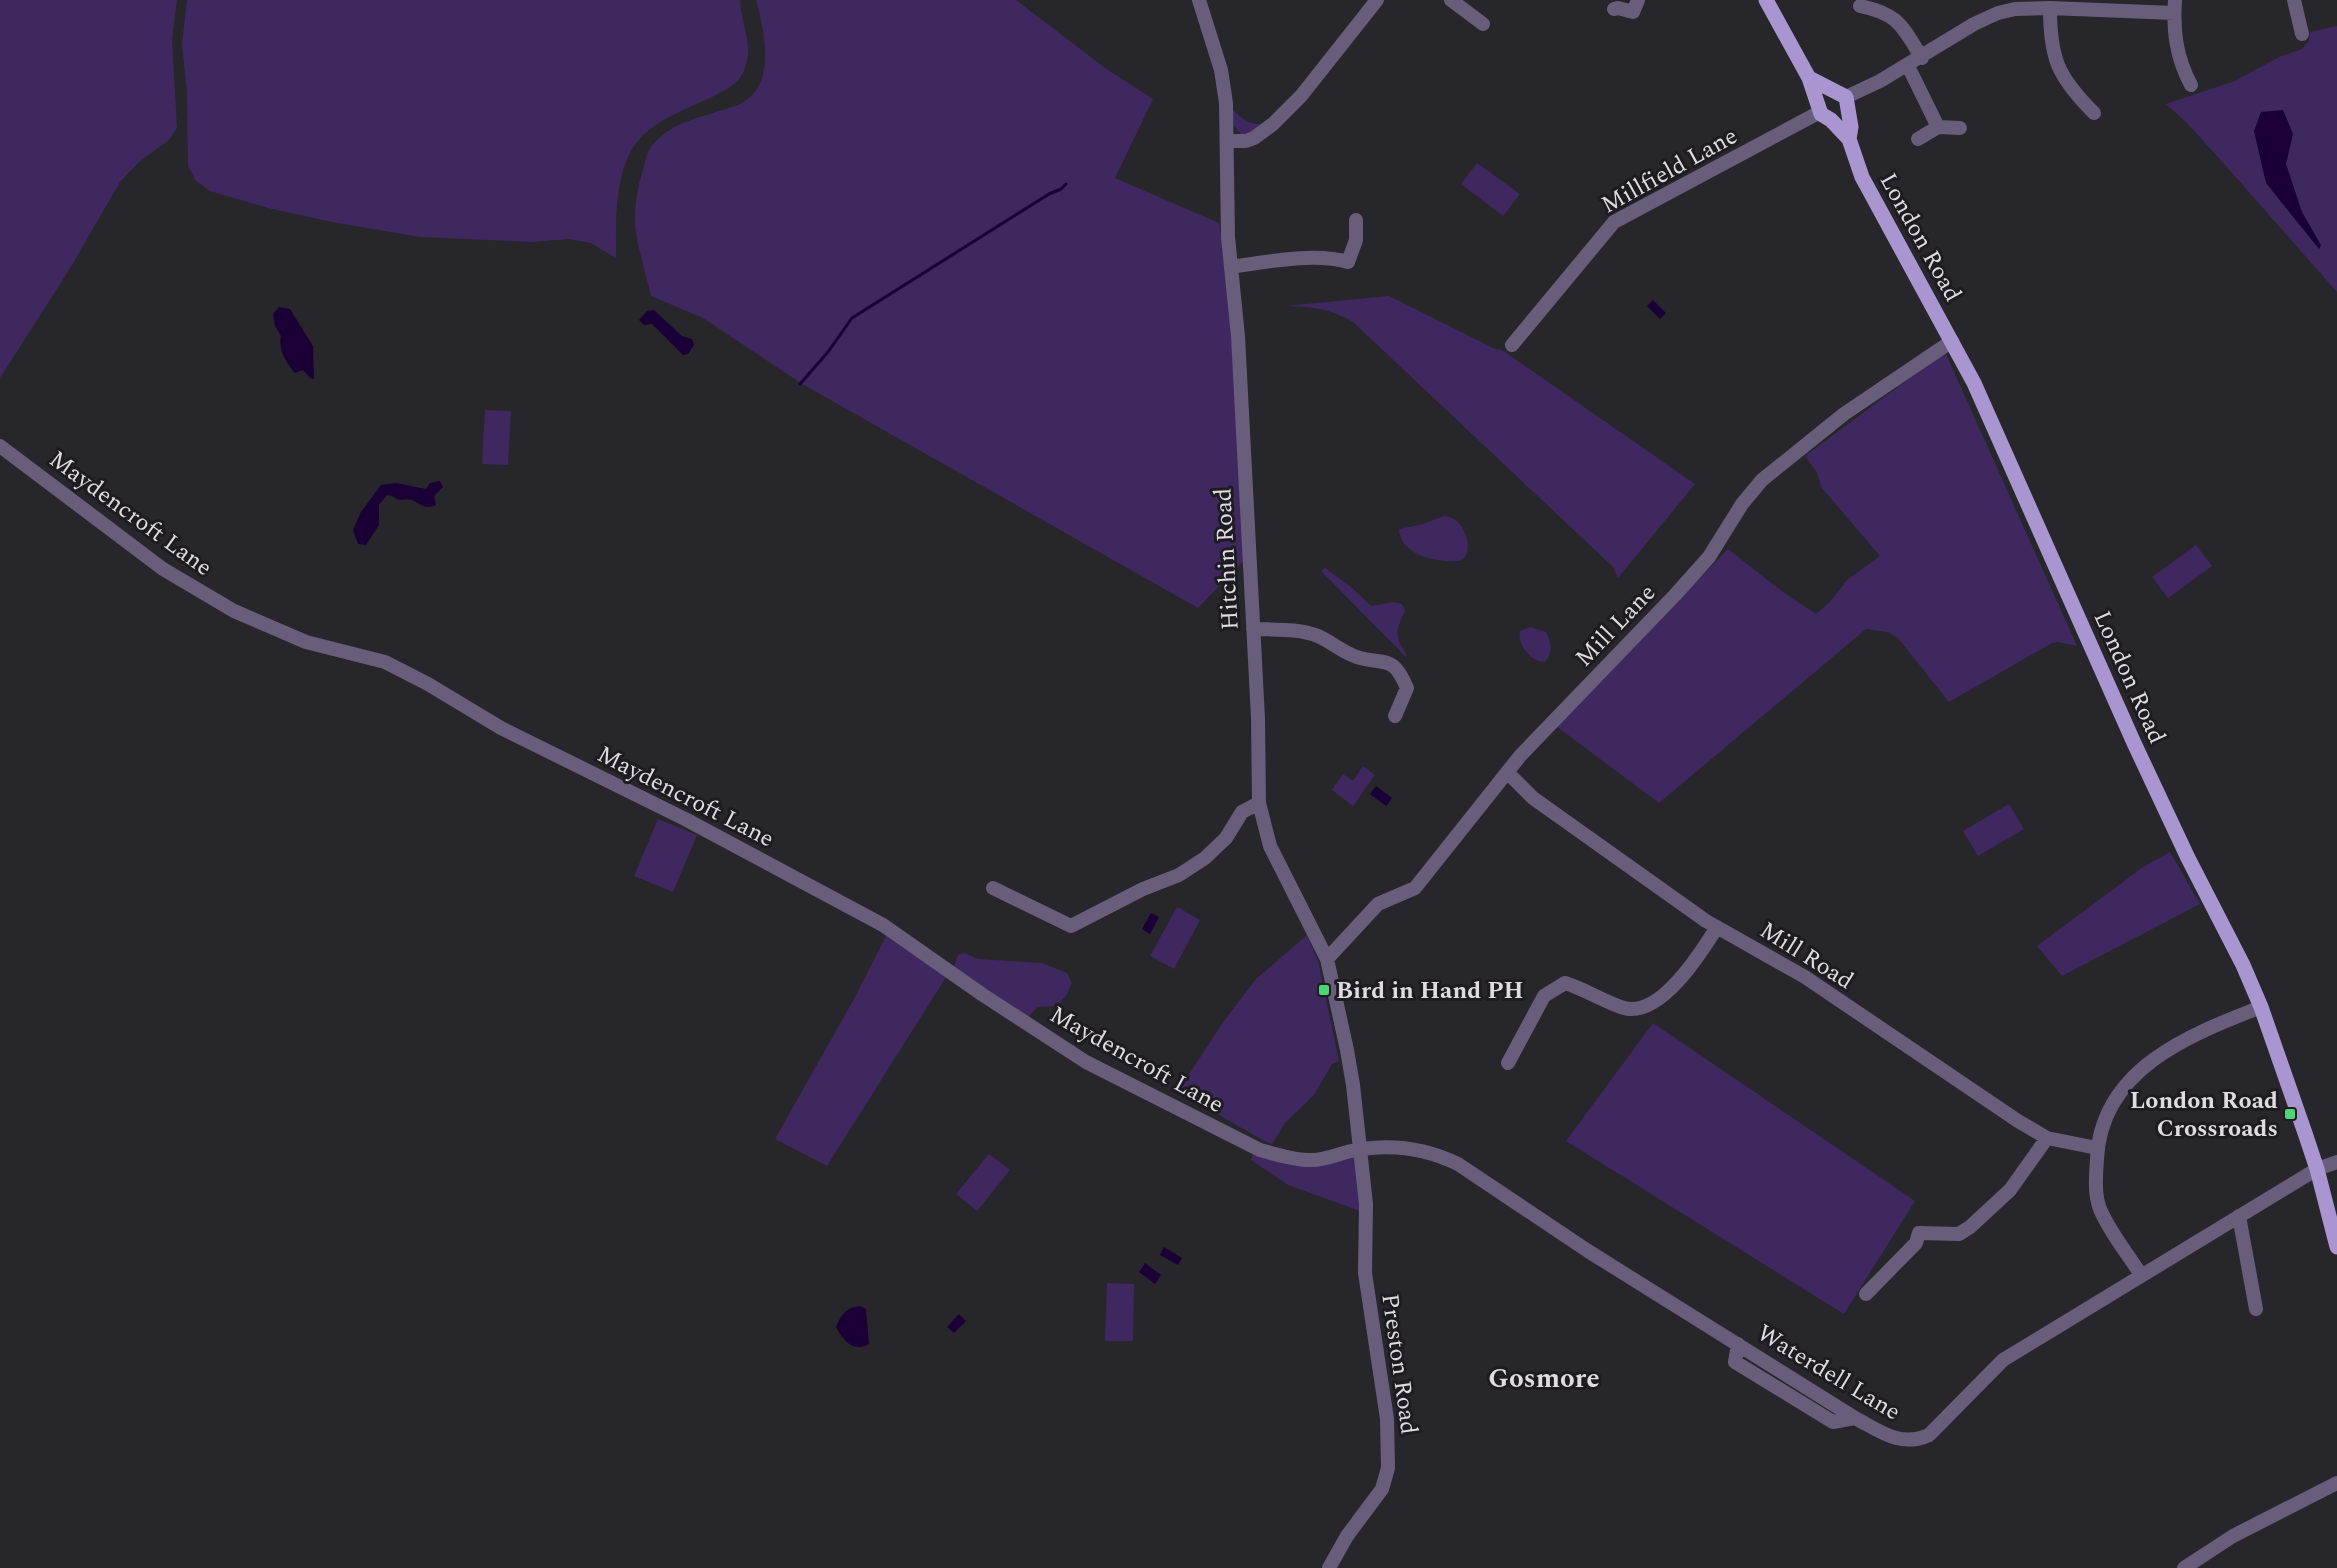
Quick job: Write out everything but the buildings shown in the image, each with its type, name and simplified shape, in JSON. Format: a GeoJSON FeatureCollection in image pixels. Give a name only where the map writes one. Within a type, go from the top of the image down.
{"type":"FeatureCollection","features":[{"type":"Feature","properties":{"kind":"main road","name":"London Road"},"geometry":{"type":"LineString","coordinates":[[1766,0],[1809,78],[1823,112],[1849,139],[1871,195],[1952,340],[1987,413],[2134,743],[2188,858],[2243,965],[2261,1007],[2317,1169],[2337,1247]]}},
{"type":"Feature","properties":{"kind":"main road","name":"London Road"},"geometry":{"type":"LineString","coordinates":[[1809,78],[1818,81],[1830,91],[1836,91],[1847,104],[1851,128],[1849,139]]}},
{"type":"Feature","properties":{"kind":"main road"},"geometry":{"type":"LineString","coordinates":[[1830,91],[1825,93],[1823,112],[1839,119],[1847,104]]}},
{"type":"Feature","properties":{"kind":"street","name":"Hitchin Road"},"geometry":{"type":"LineString","coordinates":[[1199,0],[1215,47],[1225,88],[1228,141],[1228,237],[1238,336],[1258,718],[1260,803],[1270,846],[1327,959]]}},
{"type":"Feature","properties":{"kind":"street"},"geometry":{"type":"LineString","coordinates":[[1228,141],[1246,141],[1254,138],[1273,124],[1301,96],[1377,0]]}},
{"type":"Feature","properties":{"kind":"street"},"geometry":{"type":"LineString","coordinates":[[1451,0],[1483,24]]}},
{"type":"Feature","properties":{"kind":"street"},"geometry":{"type":"LineString","coordinates":[[1614,9],[1633,12],[1638,0]]}},
{"type":"Feature","properties":{"kind":"street"},"geometry":{"type":"LineString","coordinates":[[2294,0],[2302,34]]}},
{"type":"Feature","properties":{"kind":"street"},"geometry":{"type":"LineString","coordinates":[[1847,104],[1922,58],[1997,7],[2015,9],[2091,5],[2174,6],[2177,51],[2191,85]]}},
{"type":"Feature","properties":{"kind":"street"},"geometry":{"type":"LineString","coordinates":[[1860,6],[1884,12],[1897,20],[1922,58]]}},
{"type":"Feature","properties":{"kind":"street"},"geometry":{"type":"LineString","coordinates":[[2050,8],[2053,50],[2061,75],[2094,113]]}},
{"type":"Feature","properties":{"kind":"street"},"geometry":{"type":"LineString","coordinates":[[1908,66],[1938,127]]}},
{"type":"Feature","properties":{"kind":"street","name":"Millfield Lane"},"geometry":{"type":"LineString","coordinates":[[1512,345],[1614,222],[1823,112]]}},
{"type":"Feature","properties":{"kind":"street"},"geometry":{"type":"LineString","coordinates":[[1918,139],[1938,127],[1960,128]]}},
{"type":"Feature","properties":{"kind":"street"},"geometry":{"type":"LineString","coordinates":[[1231,267],[1327,257],[1348,262],[1356,240],[1356,220]]}},
{"type":"Feature","properties":{"kind":"street","name":"Mill Lane"},"geometry":{"type":"LineString","coordinates":[[1327,959],[1378,904],[1415,888],[1520,756],[1709,557],[1742,504],[1762,480],[1844,414],[1952,340]]}},
{"type":"Feature","properties":{"kind":"street","name":"Maydencroft Lane"},"geometry":{"type":"LineString","coordinates":[[0,446],[163,569],[234,611],[306,642],[385,662],[428,684],[501,728],[685,819],[883,925],[983,995],[1086,1062],[1260,1150],[1312,1160],[1360,1149]]}},
{"type":"Feature","properties":{"kind":"street"},"geometry":{"type":"LineString","coordinates":[[1253,629],[1290,630],[1317,636],[1360,658],[1380,660],[1390,664],[1401,673],[1407,688],[1395,716]]}},
{"type":"Feature","properties":{"kind":"street","name":"Mill Road"},"geometry":{"type":"LineString","coordinates":[[1506,772],[1533,798],[1717,927],[1805,977],[1921,1057],[2047,1138],[2097,1148]]}},
{"type":"Feature","properties":{"kind":"street"},"geometry":{"type":"LineString","coordinates":[[993,888],[1071,926],[1143,889],[1179,875],[1205,858],[1226,838],[1242,812],[1260,803]]}},
{"type":"Feature","properties":{"kind":"street"},"geometry":{"type":"LineString","coordinates":[[1508,1063],[1545,996],[1557,986],[1564,982],[1626,1009],[1644,1008],[1659,1000],[1700,953],[1717,927]]}},
{"type":"Feature","properties":{"kind":"street","name":"Preston Road"},"geometry":{"type":"LineString","coordinates":[[1327,959],[1351,1073],[1366,1204],[1365,1273],[1387,1419],[1388,1468],[1382,1489],[1347,1536],[1329,1568]]}},
{"type":"Feature","properties":{"kind":"street"},"geometry":{"type":"LineString","coordinates":[[2141,1275],[2099,1208],[2096,1194],[2097,1148],[2110,1107],[2126,1084],[2190,1035],[2261,1007]]}},
{"type":"Feature","properties":{"kind":"street"},"geometry":{"type":"LineString","coordinates":[[1866,1294],[1916,1243],[1920,1233],[1959,1234],[1970,1227],[2010,1190],[2047,1138]]}},
{"type":"Feature","properties":{"kind":"street","name":"Waterdell Lane"},"geometry":{"type":"LineString","coordinates":[[1360,1149],[1408,1147],[1438,1154],[1458,1164],[1588,1251],[1738,1344],[1735,1362],[1833,1422],[1855,1418],[1898,1440],[1916,1441],[1929,1435],[2003,1360],[2317,1169],[2337,1162]]}},
{"type":"Feature","properties":{"kind":"street"},"geometry":{"type":"LineString","coordinates":[[2239,1216],[2256,1309]]}},
{"type":"Feature","properties":{"kind":"street"},"geometry":{"type":"LineString","coordinates":[[2184,1568],[2233,1536],[2337,1483]]}},
{"type":"Feature","properties":{"kind":"shaded area"},"geometry":{"type":"Polygon","coordinates":[[[0,0],[177,0],[172,40],[177,128],[169,140],[139,162],[120,182],[69,270],[0,378],[0,0]]]}},
{"type":"Feature","properties":{"kind":"shaded area"},"geometry":{"type":"Polygon","coordinates":[[[187,0],[740,0],[748,51],[743,74],[732,86],[652,127],[629,154],[620,182],[618,198],[616,258],[591,243],[569,239],[532,242],[420,237],[268,208],[210,191],[196,181],[188,166],[187,93],[182,44],[187,0]]]}},
{"type":"Feature","properties":{"kind":"shaded area"},"geometry":{"type":"Polygon","coordinates":[[[756,0],[1016,0],[1105,68],[1153,99],[1115,178],[1219,223],[1234,332],[1245,559],[1198,608],[804,385],[703,318],[651,296],[635,226],[638,188],[648,153],[658,139],[678,125],[735,106],[749,98],[758,88],[763,75],[765,44],[756,0]]]}},
{"type":"Feature","properties":{"kind":"shaded area"},"geometry":{"type":"Polygon","coordinates":[[[2337,26],[2337,292],[2186,122],[2166,104],[2235,81],[2279,57],[2302,49],[2309,41],[2310,32],[2337,26]]]}},
{"type":"Feature","properties":{"kind":"shaded area"},"geometry":{"type":"Polygon","coordinates":[[[1232,109],[1247,121],[1255,124],[1265,123],[1248,135],[1241,134],[1234,126],[1232,109]]]}},
{"type":"Feature","properties":{"kind":"shaded area"},"geometry":{"type":"Polygon","coordinates":[[[2283,110],[2293,134],[2286,164],[2302,212],[2321,245],[2319,249],[2266,183],[2254,131],[2261,112],[2283,110]]]}},
{"type":"Feature","properties":{"kind":"shaded area"},"geometry":{"type":"Polygon","coordinates":[[[1477,163],[1520,194],[1503,216],[1461,184],[1477,163]]]}},
{"type":"Feature","properties":{"kind":"shaded area"},"geometry":{"type":"Polygon","coordinates":[[[1389,296],[1495,349],[1502,350],[1695,484],[1618,578],[1613,567],[1353,322],[1320,309],[1285,306],[1389,296]]]}},
{"type":"Feature","properties":{"kind":"shaded area"},"geometry":{"type":"Polygon","coordinates":[[[1653,300],[1666,313],[1660,319],[1647,306],[1653,300]]]}},
{"type":"Feature","properties":{"kind":"shaded area"},"geometry":{"type":"Polygon","coordinates":[[[279,307],[290,309],[313,346],[314,379],[303,370],[295,373],[283,356],[281,336],[275,326],[273,314],[279,307]]]}},
{"type":"Feature","properties":{"kind":"shaded area"},"geometry":{"type":"Polygon","coordinates":[[[654,310],[682,336],[692,339],[694,345],[688,354],[683,355],[652,324],[644,325],[639,320],[647,311],[654,310]]]}},
{"type":"Feature","properties":{"kind":"shaded area"},"geometry":{"type":"Polygon","coordinates":[[[1945,352],[2077,646],[2052,643],[1949,702],[1898,638],[1888,632],[1866,629],[1659,803],[1556,726],[1728,549],[1783,592],[1816,614],[1830,602],[1847,580],[1880,556],[1822,488],[1816,471],[1805,456],[1945,352]]]}},
{"type":"Feature","properties":{"kind":"shaded area"},"geometry":{"type":"Polygon","coordinates":[[[485,410],[511,411],[508,465],[482,464],[485,410]]]}},
{"type":"Feature","properties":{"kind":"shaded area"},"geometry":{"type":"Polygon","coordinates":[[[440,481],[443,487],[434,496],[436,505],[426,507],[412,500],[399,500],[387,495],[379,505],[379,525],[366,545],[358,544],[353,530],[361,512],[381,485],[396,483],[426,489],[430,483],[440,481]]]}},
{"type":"Feature","properties":{"kind":"shaded area"},"geometry":{"type":"Polygon","coordinates":[[[1444,516],[1457,521],[1465,533],[1468,548],[1463,559],[1441,561],[1425,557],[1404,544],[1399,529],[1423,524],[1444,516]]]}},
{"type":"Feature","properties":{"kind":"shaded area"},"geometry":{"type":"Polygon","coordinates":[[[2196,545],[2212,566],[2168,598],[2152,577],[2196,545]]]}},
{"type":"Feature","properties":{"kind":"shaded area"},"geometry":{"type":"Polygon","coordinates":[[[1325,568],[1351,587],[1371,606],[1394,602],[1402,604],[1405,611],[1398,627],[1398,636],[1406,657],[1321,571],[1325,568]]]}},
{"type":"Feature","properties":{"kind":"shaded area"},"geometry":{"type":"Polygon","coordinates":[[[1530,627],[1546,632],[1548,636],[1550,651],[1545,662],[1530,656],[1523,647],[1520,631],[1530,627]]]}},
{"type":"Feature","properties":{"kind":"shaded area"},"geometry":{"type":"Polygon","coordinates":[[[1363,766],[1375,775],[1353,806],[1332,790],[1343,774],[1353,781],[1363,766]]]}},
{"type":"Feature","properties":{"kind":"shaded area"},"geometry":{"type":"Polygon","coordinates":[[[1376,786],[1392,798],[1386,806],[1370,794],[1376,786]]]}},
{"type":"Feature","properties":{"kind":"shaded area"},"geometry":{"type":"Polygon","coordinates":[[[2009,804],[2024,829],[1978,856],[1963,831],[2009,804]]]}},
{"type":"Feature","properties":{"kind":"shaded area"},"geometry":{"type":"Polygon","coordinates":[[[658,819],[697,835],[673,892],[634,876],[658,819]]]}},
{"type":"Feature","properties":{"kind":"shaded area"},"geometry":{"type":"Polygon","coordinates":[[[2170,852],[2200,904],[2062,976],[2037,946],[2143,867],[2170,852]]]}},
{"type":"Feature","properties":{"kind":"shaded area"},"geometry":{"type":"Polygon","coordinates":[[[1177,907],[1200,920],[1174,969],[1150,956],[1177,907]]]}},
{"type":"Feature","properties":{"kind":"shaded area"},"geometry":{"type":"Polygon","coordinates":[[[1151,913],[1159,917],[1150,934],[1142,929],[1151,913]]]}},
{"type":"Feature","properties":{"kind":"shaded area"},"geometry":{"type":"Polygon","coordinates":[[[1307,935],[1318,961],[1339,1061],[1332,1064],[1314,1095],[1285,1123],[1272,1144],[1178,1091],[1224,1021],[1256,979],[1307,935]]]}},
{"type":"Feature","properties":{"kind":"shaded area"},"geometry":{"type":"Polygon","coordinates":[[[886,936],[946,977],[827,1166],[775,1139],[854,999],[886,936]]]}},
{"type":"Feature","properties":{"kind":"shaded area"},"geometry":{"type":"Polygon","coordinates":[[[964,953],[978,959],[1042,963],[1067,973],[1072,983],[1067,994],[1057,1006],[1037,1007],[1027,1019],[954,966],[958,955],[964,953]]]}},
{"type":"Feature","properties":{"kind":"shaded area"},"geometry":{"type":"Polygon","coordinates":[[[1653,1023],[1915,1201],[1844,1314],[1566,1141],[1653,1023]]]}},
{"type":"Feature","properties":{"kind":"shaded area"},"geometry":{"type":"Polygon","coordinates":[[[1254,1151],[1296,1163],[1355,1155],[1360,1211],[1288,1185],[1251,1160],[1254,1151]]]}},
{"type":"Feature","properties":{"kind":"shaded area"},"geometry":{"type":"Polygon","coordinates":[[[989,1154],[1010,1170],[977,1211],[956,1194],[989,1154]]]}},
{"type":"Feature","properties":{"kind":"shaded area"},"geometry":{"type":"Polygon","coordinates":[[[1164,1247],[1182,1258],[1178,1265],[1160,1255],[1164,1247]]]}},
{"type":"Feature","properties":{"kind":"shaded area"},"geometry":{"type":"Polygon","coordinates":[[[1145,1263],[1161,1275],[1155,1284],[1139,1272],[1145,1263]]]}},
{"type":"Feature","properties":{"kind":"shaded area"},"geometry":{"type":"Polygon","coordinates":[[[1107,1283],[1134,1284],[1133,1341],[1105,1341],[1107,1283]]]}},
{"type":"Feature","properties":{"kind":"shaded area"},"geometry":{"type":"Polygon","coordinates":[[[860,1306],[866,1309],[869,1344],[858,1347],[846,1341],[836,1327],[845,1312],[860,1306]]]}},
{"type":"Feature","properties":{"kind":"shaded area"},"geometry":{"type":"Polygon","coordinates":[[[959,1314],[966,1321],[954,1333],[947,1327],[959,1314]]]}},
{"type":"Feature","properties":{"kind":"waterway"},"geometry":{"type":"LineString","coordinates":[[800,384],[828,352],[852,318],[1066,184]]}},
{"type":"Feature","properties":{"kind":"place","name":"Bird in Hand PH"},"geometry":{"type":"Point","coordinates":[1324,990]}},
{"type":"Feature","properties":{"kind":"place","name":"London Road Crossroads"},"geometry":{"type":"Point","coordinates":[2290,1114]}},
{"type":"Feature","properties":{"kind":"district","name":"Gosmore"},"geometry":{"type":"Point","coordinates":[1544,1378]}}]}
